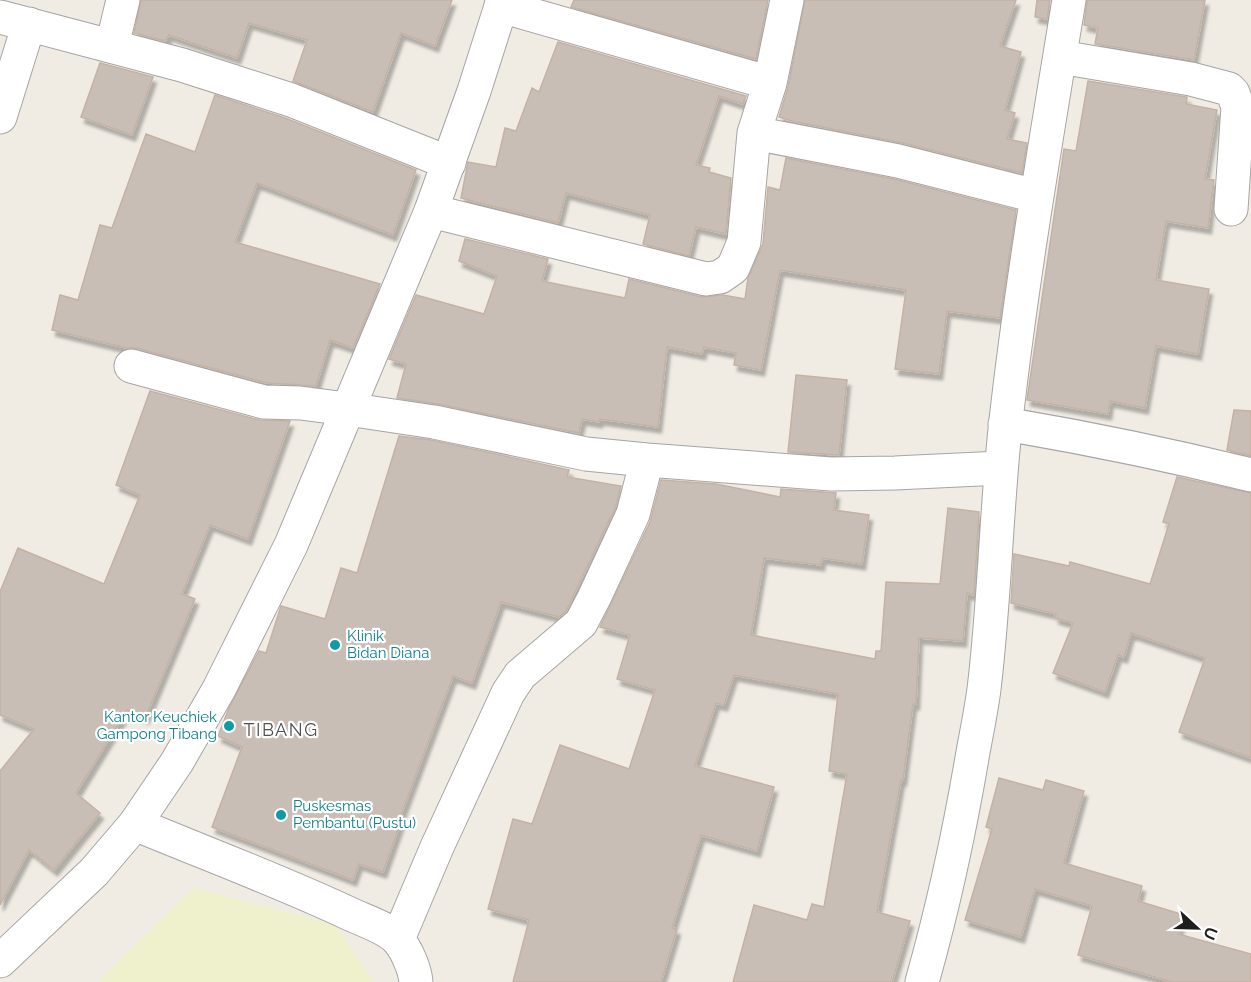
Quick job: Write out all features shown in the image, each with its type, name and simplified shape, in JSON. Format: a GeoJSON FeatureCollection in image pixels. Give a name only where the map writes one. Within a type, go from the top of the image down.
{"type":"FeatureCollection","features":[{"type":"Feature","properties":{"kind":"street"},"geometry":{"type":"LineString","coordinates":[[112,46],[123,0]]}},
{"type":"Feature","properties":{"kind":"street"},"geometry":{"type":"LineString","coordinates":[[431,211],[706,279],[720,277],[733,268],[744,243],[754,133],[770,83],[787,0]]}},
{"type":"Feature","properties":{"kind":"street"},"geometry":{"type":"LineString","coordinates":[[922,982],[943,907],[960,832],[984,691],[994,590],[1005,424],[1036,196],[1069,0]]}},
{"type":"Feature","properties":{"kind":"street"},"geometry":{"type":"LineString","coordinates":[[0,962],[94,872],[135,824],[177,762],[219,689],[291,545],[431,211],[502,3],[770,83]]}},
{"type":"Feature","properties":{"kind":"street"},"geometry":{"type":"LineString","coordinates":[[0,117],[15,21],[182,65],[291,100],[449,163]]}},
{"type":"Feature","properties":{"kind":"street"},"geometry":{"type":"LineString","coordinates":[[1060,57],[1179,76],[1224,86],[1233,93],[1238,107],[1244,145],[1231,209]]}},
{"type":"Feature","properties":{"kind":"street"},"geometry":{"type":"LineString","coordinates":[[754,133],[898,161],[1036,196]]}},
{"type":"Feature","properties":{"kind":"street"},"geometry":{"type":"LineString","coordinates":[[131,366],[264,402],[300,403],[434,423],[586,454],[831,474],[1002,468]]}},
{"type":"Feature","properties":{"kind":"street"},"geometry":{"type":"LineString","coordinates":[[1005,424],[1061,433],[1251,475]]}},
{"type":"Feature","properties":{"kind":"street"},"geometry":{"type":"LineString","coordinates":[[398,939],[437,847],[508,693],[520,675],[581,623],[594,598],[633,514],[647,460]]}},
{"type":"Feature","properties":{"kind":"street"},"geometry":{"type":"LineString","coordinates":[[135,824],[332,905],[383,930],[398,939],[416,976],[416,982]]}},
{"type":"Feature","properties":{"kind":"green space"},"geometry":{"type":"Polygon","coordinates":[[[194,888],[336,925],[373,982],[98,982],[194,888]]]}},
{"type":"Feature","properties":{"kind":"building"},"geometry":{"type":"Polygon","coordinates":[[[141,0],[452,0],[435,46],[401,33],[373,112],[293,81],[307,40],[249,23],[237,58],[169,35],[165,41],[134,33],[141,0]]]}},
{"type":"Feature","properties":{"kind":"building"},"geometry":{"type":"Polygon","coordinates":[[[574,0],[768,0],[756,59],[571,7],[574,0]]]}},
{"type":"Feature","properties":{"kind":"building"},"geometry":{"type":"Polygon","coordinates":[[[805,0],[1016,0],[1000,46],[1021,52],[1005,110],[1015,113],[1007,139],[1027,143],[1022,173],[903,143],[779,117],[788,87],[805,0]]]}},
{"type":"Feature","properties":{"kind":"building"},"geometry":{"type":"Polygon","coordinates":[[[1037,0],[1050,0],[1047,19],[1035,17],[1037,0]]]}},
{"type":"Feature","properties":{"kind":"building"},"geometry":{"type":"Polygon","coordinates":[[[1087,0],[1205,0],[1194,60],[1095,44],[1098,28],[1084,25],[1087,0]]]}},
{"type":"Feature","properties":{"kind":"building"},"geometry":{"type":"Polygon","coordinates":[[[558,42],[746,96],[743,104],[719,96],[696,165],[710,168],[709,172],[731,178],[726,234],[696,227],[689,256],[643,244],[650,215],[566,193],[558,223],[461,198],[468,162],[496,167],[505,128],[516,131],[532,88],[539,92],[558,42]]]}},
{"type":"Feature","properties":{"kind":"building"},"geometry":{"type":"Polygon","coordinates":[[[100,63],[153,77],[132,135],[81,117],[100,63]]]}},
{"type":"Feature","properties":{"kind":"building"},"geometry":{"type":"Polygon","coordinates":[[[1088,81],[1187,97],[1186,104],[1217,110],[1205,179],[1214,180],[1208,228],[1166,221],[1156,280],[1209,289],[1198,354],[1156,346],[1145,408],[1110,401],[1108,414],[1027,400],[1064,149],[1076,151],[1088,81]]]}},
{"type":"Feature","properties":{"kind":"building"},"geometry":{"type":"Polygon","coordinates":[[[215,95],[285,118],[416,170],[393,235],[257,183],[235,242],[380,284],[353,348],[330,340],[316,386],[267,383],[136,348],[126,348],[52,330],[60,295],[78,300],[100,225],[112,228],[146,134],[195,152],[215,95]]]}},
{"type":"Feature","properties":{"kind":"building"},"geometry":{"type":"Polygon","coordinates":[[[786,158],[894,179],[1016,210],[1000,318],[947,311],[939,374],[895,369],[906,290],[780,270],[761,370],[734,365],[736,353],[704,347],[702,354],[667,347],[658,427],[600,419],[599,422],[582,419],[579,433],[438,404],[397,398],[406,364],[389,359],[416,295],[484,314],[497,276],[459,261],[465,239],[548,259],[542,281],[625,298],[629,279],[702,297],[723,295],[745,299],[748,278],[763,244],[768,187],[780,190],[786,158]]]}},
{"type":"Feature","properties":{"kind":"building"},"geometry":{"type":"Polygon","coordinates":[[[796,375],[847,380],[839,455],[788,452],[796,375]]]}},
{"type":"Feature","properties":{"kind":"building"},"geometry":{"type":"Polygon","coordinates":[[[150,391],[259,420],[290,421],[248,539],[210,525],[182,594],[195,599],[145,718],[127,710],[76,793],[100,813],[54,870],[29,850],[0,905],[0,771],[34,729],[0,715],[0,592],[18,548],[104,584],[140,495],[116,485],[150,391]]]}},
{"type":"Feature","properties":{"kind":"building"},"geometry":{"type":"Polygon","coordinates":[[[1234,410],[1251,411],[1251,456],[1227,450],[1234,410]]]}},
{"type":"Feature","properties":{"kind":"building"},"geometry":{"type":"Polygon","coordinates":[[[399,436],[431,440],[569,470],[567,477],[621,486],[615,508],[566,611],[559,617],[501,602],[472,683],[453,676],[401,815],[403,816],[383,872],[359,864],[353,880],[212,827],[242,747],[218,736],[229,708],[259,651],[266,653],[281,606],[325,619],[341,568],[357,573],[399,436]]]}},
{"type":"Feature","properties":{"kind":"building"},"geometry":{"type":"Polygon","coordinates":[[[1177,477],[1251,493],[1251,758],[1179,732],[1205,658],[1131,633],[1124,657],[1118,655],[1105,692],[1053,673],[1073,623],[1055,618],[1056,614],[1011,603],[1014,554],[1069,566],[1070,562],[1150,584],[1169,524],[1163,522],[1177,477]]]}},
{"type":"Feature","properties":{"kind":"building"},"geometry":{"type":"Polygon","coordinates":[[[661,480],[716,484],[780,497],[781,489],[836,493],[834,510],[869,515],[862,564],[822,558],[821,565],[764,558],[751,635],[875,659],[876,651],[881,651],[886,582],[940,584],[948,508],[979,512],[974,595],[967,593],[963,641],[919,638],[916,704],[913,704],[903,780],[901,780],[877,912],[910,921],[892,982],[733,982],[754,905],[807,920],[812,904],[824,907],[847,774],[829,771],[838,694],[734,675],[724,705],[716,703],[695,766],[774,787],[757,851],[701,835],[672,928],[677,929],[661,982],[513,982],[529,920],[488,909],[513,819],[532,824],[560,745],[629,769],[655,690],[617,679],[630,635],[600,627],[650,522],[661,480]]]}},
{"type":"Feature","properties":{"kind":"building"},"geometry":{"type":"Polygon","coordinates":[[[999,778],[1043,790],[1046,780],[1084,791],[1064,863],[1142,886],[1138,901],[1184,915],[1178,934],[1251,954],[1251,982],[1172,982],[1078,955],[1092,906],[1035,889],[1021,937],[965,920],[992,829],[986,827],[999,778]]]}},
{"type":"Feature","properties":{"kind":"place","name":"Klinik Bidan Diana"},"geometry":{"type":"Point","coordinates":[335,645]}},
{"type":"Feature","properties":{"kind":"place","name":"Kantor Keuchiek Gampong Tibang"},"geometry":{"type":"Point","coordinates":[229,726]}},
{"type":"Feature","properties":{"kind":"place","name":"Puskesmas Pembantu (Pustu)"},"geometry":{"type":"Point","coordinates":[281,815]}},
{"type":"Feature","properties":{"kind":"district","name":"TIBANG"},"geometry":{"type":"Point","coordinates":[281,730]}}]}
